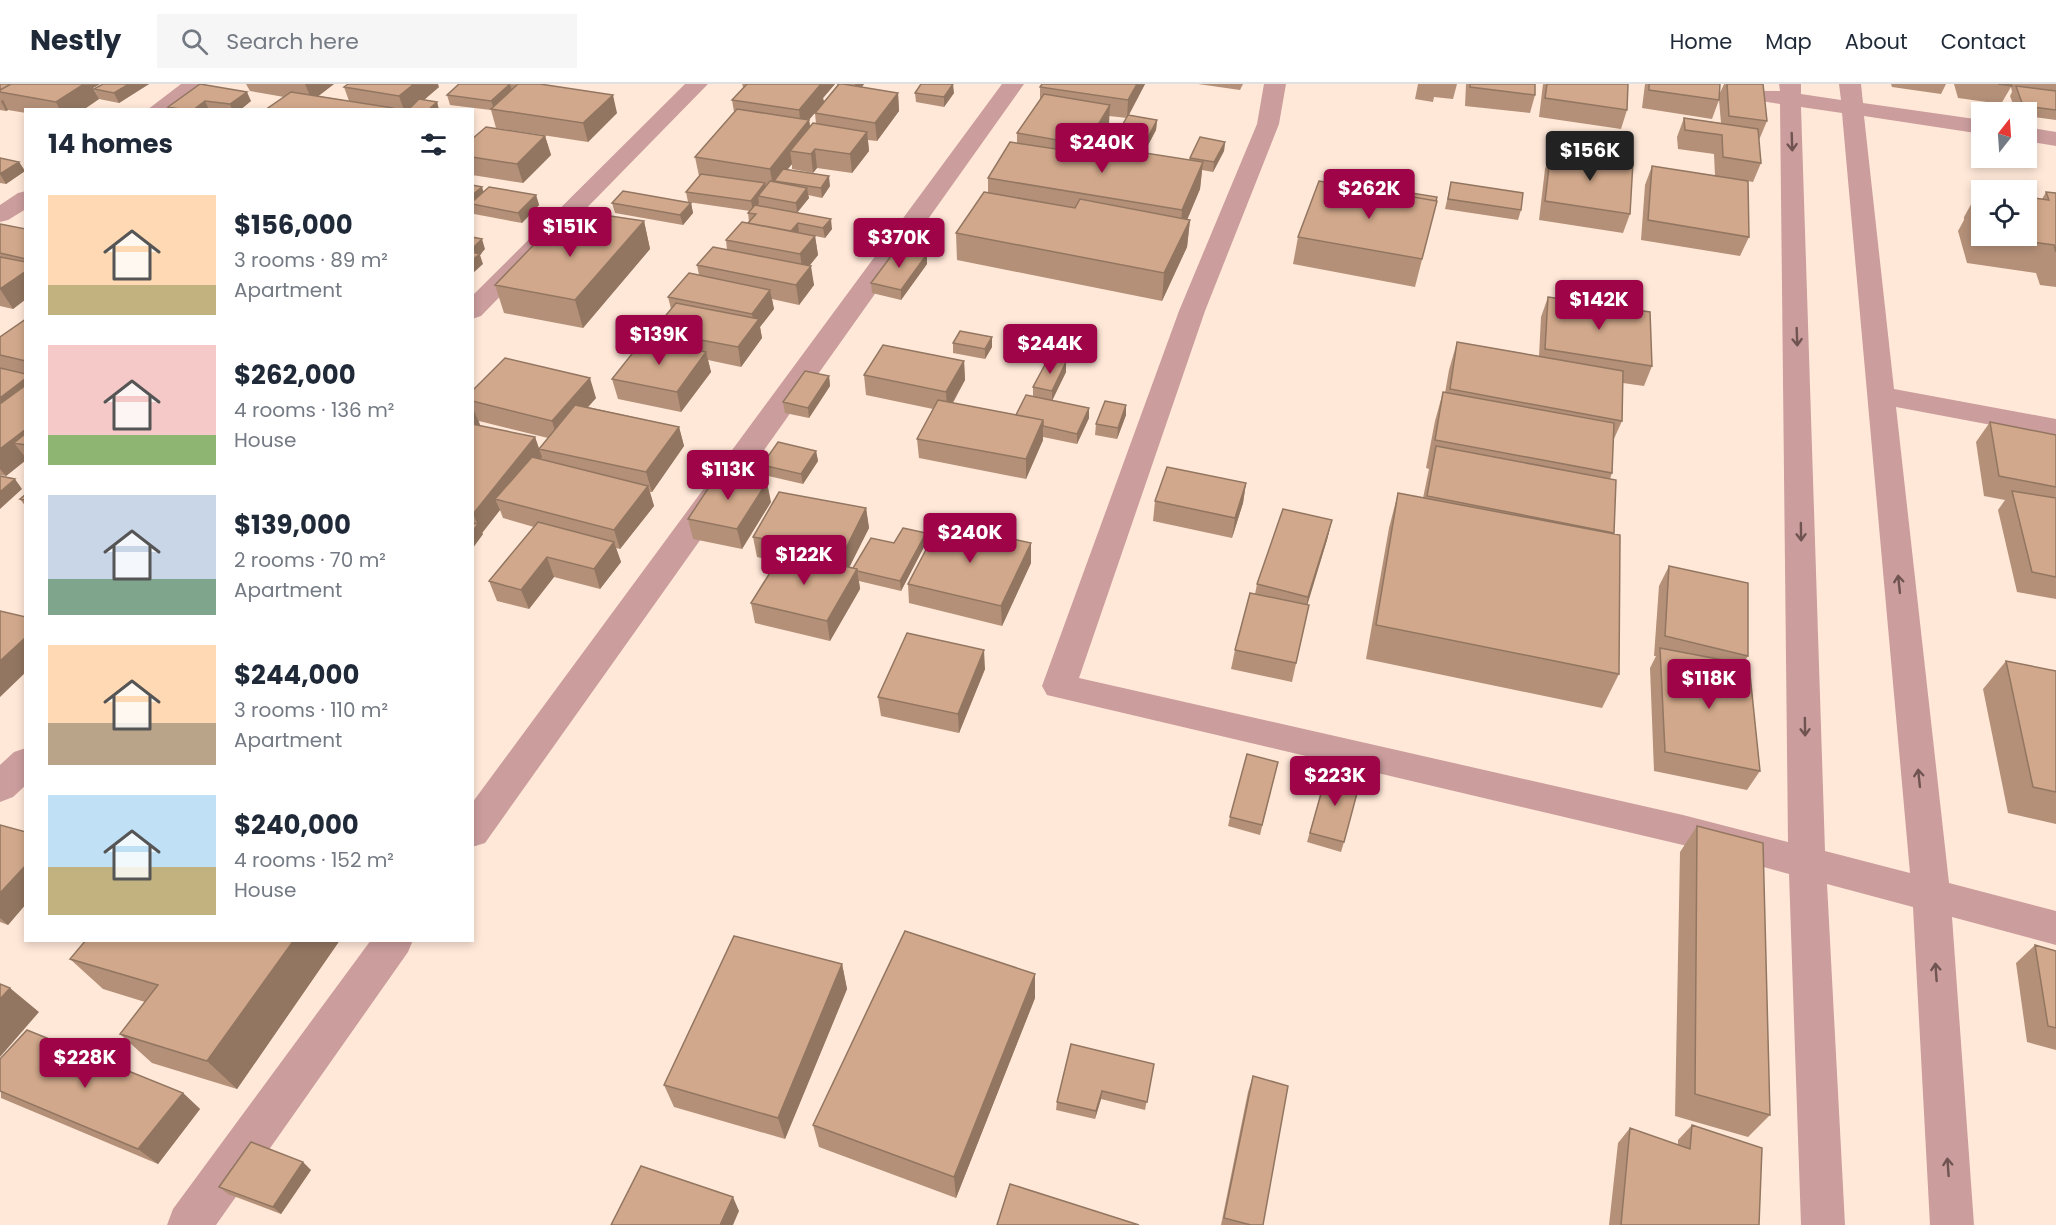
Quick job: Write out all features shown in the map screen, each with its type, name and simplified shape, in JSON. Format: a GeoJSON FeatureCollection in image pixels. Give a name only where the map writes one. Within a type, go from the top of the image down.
{"type":"FeatureCollection","features":[{"type":"Feature","properties":{"kind":"street"},"geometry":{"type":"LineString","coordinates":[[160,108],[195,84]]}},
{"type":"Feature","properties":{"kind":"street"},"geometry":{"type":"LineString","coordinates":[[474,309],[697,84]]}},
{"type":"Feature","properties":{"kind":"street"},"geometry":{"type":"LineString","coordinates":[[474,829],[1013,84]]}},
{"type":"Feature","properties":{"kind":"street"},"geometry":{"type":"LineString","coordinates":[[1275,84],[1268,124],[1192,311],[1059,686],[1683,830],[2056,928]]}},
{"type":"Feature","properties":{"kind":"street"},"geometry":{"type":"LineString","coordinates":[[1790,91],[1807,862],[1823,1225]]}},
{"type":"Feature","properties":{"kind":"street"},"geometry":{"type":"LineString","coordinates":[[1748,94],[1790,91],[1851,96],[1971,124]]}},
{"type":"Feature","properties":{"kind":"street"},"geometry":{"type":"LineString","coordinates":[[1851,96],[1931,895],[1952,1225]]}},
{"type":"Feature","properties":{"kind":"street"},"geometry":{"type":"LineString","coordinates":[[2037,136],[2056,139]]}},
{"type":"Feature","properties":{"kind":"street"},"geometry":{"type":"LineString","coordinates":[[0,215],[24,199]]}},
{"type":"Feature","properties":{"kind":"street"},"geometry":{"type":"LineString","coordinates":[[1880,395],[2056,428]]}},
{"type":"Feature","properties":{"kind":"street"},"geometry":{"type":"LineString","coordinates":[[0,787],[24,764]]}},
{"type":"Feature","properties":{"kind":"street"},"geometry":{"type":"LineString","coordinates":[[189,1225],[393,942]]}},
{"type":"Feature","properties":{"kind":"building"},"geometry":{"type":"Polygon","coordinates":[[[0,84],[11,84],[0,90],[0,84]]]}},
{"type":"Feature","properties":{"kind":"building"},"geometry":{"type":"Polygon","coordinates":[[[11,84],[84,84],[56,102],[0,92],[11,84]]]}},
{"type":"Feature","properties":{"kind":"building"},"geometry":{"type":"Polygon","coordinates":[[[103,84],[129,84],[114,93],[94,89],[103,84]]]}},
{"type":"Feature","properties":{"kind":"building"},"geometry":{"type":"Polygon","coordinates":[[[200,84],[247,92],[230,104],[205,101],[196,108],[168,107],[200,84]]]}},
{"type":"Feature","properties":{"kind":"building"},"geometry":{"type":"Polygon","coordinates":[[[348,84],[414,84],[399,96],[344,87],[348,84]]]}},
{"type":"Feature","properties":{"kind":"building"},"geometry":{"type":"Polygon","coordinates":[[[459,84],[510,84],[491,101],[447,95],[459,84]]]}},
{"type":"Feature","properties":{"kind":"building"},"geometry":{"type":"Polygon","coordinates":[[[518,84],[540,84],[613,95],[583,123],[491,109],[518,84]]]}},
{"type":"Feature","properties":{"kind":"building"},"geometry":{"type":"Polygon","coordinates":[[[747,84],[821,84],[799,110],[732,100],[747,84]]]}},
{"type":"Feature","properties":{"kind":"building"},"geometry":{"type":"Polygon","coordinates":[[[839,84],[898,93],[875,123],[815,113],[839,84]]]}},
{"type":"Feature","properties":{"kind":"building"},"geometry":{"type":"Polygon","coordinates":[[[921,84],[953,84],[944,97],[915,93],[921,84]]]}},
{"type":"Feature","properties":{"kind":"building"},"geometry":{"type":"Polygon","coordinates":[[[1042,84],[1137,84],[1128,100],[1040,87],[1042,84]]]}},
{"type":"Feature","properties":{"kind":"building"},"geometry":{"type":"Polygon","coordinates":[[[1470,84],[1535,84],[1535,95],[1470,87],[1470,84]]]}},
{"type":"Feature","properties":{"kind":"building"},"geometry":{"type":"Polygon","coordinates":[[[1547,84],[1628,84],[1627,110],[1545,98],[1547,84]]]}},
{"type":"Feature","properties":{"kind":"building"},"geometry":{"type":"Polygon","coordinates":[[[1649,84],[1720,84],[1719,100],[1649,90],[1649,84]]]}},
{"type":"Feature","properties":{"kind":"building"},"geometry":{"type":"Polygon","coordinates":[[[1727,84],[1763,84],[1767,121],[1729,116],[1727,84]]]}},
{"type":"Feature","properties":{"kind":"building"},"geometry":{"type":"Polygon","coordinates":[[[2016,86],[2056,91],[2056,110],[2037,108],[2037,102],[2022,102],[2016,86]]]}},
{"type":"Feature","properties":{"kind":"building"},"geometry":{"type":"Polygon","coordinates":[[[291,92],[393,108],[268,108],[291,92]]]}},
{"type":"Feature","properties":{"kind":"building"},"geometry":{"type":"Polygon","coordinates":[[[1044,94],[1110,105],[1086,145],[1017,133],[1044,94]]]}},
{"type":"Feature","properties":{"kind":"building"},"geometry":{"type":"Polygon","coordinates":[[[419,99],[437,102],[430,108],[410,108],[419,99]]]}},
{"type":"Feature","properties":{"kind":"building"},"geometry":{"type":"Polygon","coordinates":[[[737,109],[809,120],[770,169],[695,157],[737,109]]]}},
{"type":"Feature","properties":{"kind":"building"},"geometry":{"type":"Polygon","coordinates":[[[1128,115],[1157,120],[1144,145],[1114,140],[1128,115]]]}},
{"type":"Feature","properties":{"kind":"building"},"geometry":{"type":"Polygon","coordinates":[[[1684,118],[1758,129],[1761,163],[1723,157],[1722,135],[1685,130],[1684,118]]]}},
{"type":"Feature","properties":{"kind":"building"},"geometry":{"type":"Polygon","coordinates":[[[813,123],[867,132],[850,154],[815,149],[811,154],[790,151],[813,123]]]}},
{"type":"Feature","properties":{"kind":"building"},"geometry":{"type":"Polygon","coordinates":[[[486,127],[545,136],[517,164],[474,157],[474,137],[486,127]]]}},
{"type":"Feature","properties":{"kind":"building"},"geometry":{"type":"Polygon","coordinates":[[[1200,137],[1225,142],[1214,162],[1190,158],[1200,137]]]}},
{"type":"Feature","properties":{"kind":"building"},"geometry":{"type":"Polygon","coordinates":[[[1010,142],[1096,155],[1101,146],[1203,162],[1182,210],[988,178],[1010,142]]]}},
{"type":"Feature","properties":{"kind":"building"},"geometry":{"type":"Polygon","coordinates":[[[1551,150],[1633,162],[1630,214],[1545,201],[1551,150]]]}},
{"type":"Feature","properties":{"kind":"building"},"geometry":{"type":"Polygon","coordinates":[[[0,158],[19,162],[0,174],[0,158]]]}},
{"type":"Feature","properties":{"kind":"building"},"geometry":{"type":"Polygon","coordinates":[[[1652,166],[1748,181],[1749,237],[1648,220],[1652,166]]]}},
{"type":"Feature","properties":{"kind":"building"},"geometry":{"type":"Polygon","coordinates":[[[783,169],[829,176],[821,188],[774,181],[783,169]]]}},
{"type":"Feature","properties":{"kind":"building"},"geometry":{"type":"Polygon","coordinates":[[[701,174],[765,183],[751,201],[686,192],[701,174]]]}},
{"type":"Feature","properties":{"kind":"building"},"geometry":{"type":"Polygon","coordinates":[[[770,181],[807,188],[796,203],[758,196],[770,181]]]}},
{"type":"Feature","properties":{"kind":"building"},"geometry":{"type":"Polygon","coordinates":[[[1319,181],[1437,201],[1422,259],[1298,237],[1319,181]]]}},
{"type":"Feature","properties":{"kind":"building"},"geometry":{"type":"Polygon","coordinates":[[[1451,182],[1523,193],[1521,210],[1448,199],[1451,182]]]}},
{"type":"Feature","properties":{"kind":"building"},"geometry":{"type":"Polygon","coordinates":[[[474,185],[482,187],[474,193],[474,185]]]}},
{"type":"Feature","properties":{"kind":"building"},"geometry":{"type":"Polygon","coordinates":[[[489,187],[536,195],[518,213],[474,204],[474,200],[489,187]]]}},
{"type":"Feature","properties":{"kind":"building"},"geometry":{"type":"Polygon","coordinates":[[[1374,187],[1437,197],[1436,201],[1373,190],[1374,187]]]}},
{"type":"Feature","properties":{"kind":"building"},"geometry":{"type":"Polygon","coordinates":[[[623,191],[691,203],[680,215],[612,203],[623,191]]]}},
{"type":"Feature","properties":{"kind":"building"},"geometry":{"type":"Polygon","coordinates":[[[984,192],[1075,208],[1080,199],[1190,220],[1164,273],[956,233],[984,192]]]}},
{"type":"Feature","properties":{"kind":"building"},"geometry":{"type":"Polygon","coordinates":[[[2046,192],[2056,193],[2056,252],[2054,245],[2037,243],[2037,198],[2049,200],[2046,192]]]}},
{"type":"Feature","properties":{"kind":"building"},"geometry":{"type":"Polygon","coordinates":[[[755,205],[831,219],[823,228],[798,223],[791,231],[748,223],[756,214],[748,213],[755,205]]]}},
{"type":"Feature","properties":{"kind":"building"},"geometry":{"type":"Polygon","coordinates":[[[597,214],[644,221],[575,300],[495,285],[550,228],[579,233],[597,214]]]}},
{"type":"Feature","properties":{"kind":"building"},"geometry":{"type":"Polygon","coordinates":[[[742,222],[815,236],[800,254],[726,240],[742,222]]]}},
{"type":"Feature","properties":{"kind":"building"},"geometry":{"type":"Polygon","coordinates":[[[0,224],[24,229],[24,259],[0,253],[0,224]]]}},
{"type":"Feature","properties":{"kind":"building"},"geometry":{"type":"Polygon","coordinates":[[[474,237],[482,239],[474,247],[474,237]]]}},
{"type":"Feature","properties":{"kind":"building"},"geometry":{"type":"Polygon","coordinates":[[[713,247],[811,266],[796,285],[697,265],[713,247]]]}},
{"type":"Feature","properties":{"kind":"building"},"geometry":{"type":"Polygon","coordinates":[[[897,248],[927,254],[901,290],[871,283],[897,248]]]}},
{"type":"Feature","properties":{"kind":"building"},"geometry":{"type":"Polygon","coordinates":[[[0,257],[24,262],[24,272],[0,289],[0,257]]]}},
{"type":"Feature","properties":{"kind":"building"},"geometry":{"type":"Polygon","coordinates":[[[689,273],[770,290],[752,314],[668,297],[689,273]]]}},
{"type":"Feature","properties":{"kind":"building"},"geometry":{"type":"Polygon","coordinates":[[[1548,297],[1650,312],[1652,366],[1545,349],[1548,297]]]}},
{"type":"Feature","properties":{"kind":"building"},"geometry":{"type":"Polygon","coordinates":[[[676,303],[759,319],[738,347],[653,331],[676,303]]]}},
{"type":"Feature","properties":{"kind":"building"},"geometry":{"type":"Polygon","coordinates":[[[24,320],[24,361],[0,355],[0,337],[24,320]]]}},
{"type":"Feature","properties":{"kind":"building"},"geometry":{"type":"Polygon","coordinates":[[[960,331],[992,337],[985,349],[953,343],[960,331]]]}},
{"type":"Feature","properties":{"kind":"building"},"geometry":{"type":"Polygon","coordinates":[[[643,340],[706,352],[677,392],[612,379],[643,340]]]}},
{"type":"Feature","properties":{"kind":"building"},"geometry":{"type":"Polygon","coordinates":[[[1457,342],[1623,371],[1622,421],[1450,389],[1457,342]]]}},
{"type":"Feature","properties":{"kind":"building"},"geometry":{"type":"Polygon","coordinates":[[[883,345],[964,361],[946,392],[864,375],[883,345]]]}},
{"type":"Feature","properties":{"kind":"building"},"geometry":{"type":"Polygon","coordinates":[[[505,358],[590,378],[552,421],[474,402],[474,389],[505,358]]]}},
{"type":"Feature","properties":{"kind":"building"},"geometry":{"type":"Polygon","coordinates":[[[1048,359],[1066,362],[1052,391],[1033,387],[1048,359]]]}},
{"type":"Feature","properties":{"kind":"building"},"geometry":{"type":"Polygon","coordinates":[[[0,368],[24,374],[24,380],[0,398],[0,368]]]}},
{"type":"Feature","properties":{"kind":"building"},"geometry":{"type":"Polygon","coordinates":[[[805,371],[829,376],[808,408],[783,402],[805,371]]]}},
{"type":"Feature","properties":{"kind":"building"},"geometry":{"type":"Polygon","coordinates":[[[24,386],[24,431],[0,449],[0,404],[24,386]]]}},
{"type":"Feature","properties":{"kind":"building"},"geometry":{"type":"Polygon","coordinates":[[[1443,392],[1614,423],[1612,473],[1435,440],[1443,392]]]}},
{"type":"Feature","properties":{"kind":"building"},"geometry":{"type":"Polygon","coordinates":[[[1026,395],[1089,408],[1077,434],[1043,426],[1043,420],[1016,415],[1026,395]]]}},
{"type":"Feature","properties":{"kind":"building"},"geometry":{"type":"Polygon","coordinates":[[[938,400],[1043,420],[1026,459],[917,439],[938,400]]]}},
{"type":"Feature","properties":{"kind":"building"},"geometry":{"type":"Polygon","coordinates":[[[1105,401],[1126,405],[1118,428],[1096,424],[1105,401]]]}},
{"type":"Feature","properties":{"kind":"building"},"geometry":{"type":"Polygon","coordinates":[[[575,405],[679,427],[646,472],[539,449],[575,405]]]}},
{"type":"Feature","properties":{"kind":"building"},"geometry":{"type":"Polygon","coordinates":[[[1990,422],[2056,435],[2056,487],[1999,476],[1990,422]]]}},
{"type":"Feature","properties":{"kind":"building"},"geometry":{"type":"Polygon","coordinates":[[[474,424],[535,437],[474,513],[474,424]]]}},
{"type":"Feature","properties":{"kind":"building"},"geometry":{"type":"Polygon","coordinates":[[[24,435],[24,445],[14,443],[24,435]]]}},
{"type":"Feature","properties":{"kind":"building"},"geometry":{"type":"Polygon","coordinates":[[[778,442],[816,451],[801,474],[762,465],[778,442]]]}},
{"type":"Feature","properties":{"kind":"building"},"geometry":{"type":"Polygon","coordinates":[[[1436,446],[1616,480],[1614,533],[1427,496],[1436,446]]]}},
{"type":"Feature","properties":{"kind":"building"},"geometry":{"type":"Polygon","coordinates":[[[532,457],[648,486],[614,530],[495,499],[532,457]]]}},
{"type":"Feature","properties":{"kind":"building"},"geometry":{"type":"Polygon","coordinates":[[[1167,467],[1246,483],[1235,518],[1155,501],[1167,467]]]}},
{"type":"Feature","properties":{"kind":"building"},"geometry":{"type":"Polygon","coordinates":[[[719,472],[767,482],[737,529],[688,519],[719,472]]]}},
{"type":"Feature","properties":{"kind":"building"},"geometry":{"type":"Polygon","coordinates":[[[0,476],[15,479],[0,492],[0,476]]]}},
{"type":"Feature","properties":{"kind":"building"},"geometry":{"type":"Polygon","coordinates":[[[2012,491],[2056,498],[2056,577],[2032,572],[2012,491]]]}},
{"type":"Feature","properties":{"kind":"building"},"geometry":{"type":"Polygon","coordinates":[[[779,492],[866,508],[843,554],[753,537],[779,492]]]}},
{"type":"Feature","properties":{"kind":"building"},"geometry":{"type":"Polygon","coordinates":[[[1398,493],[1620,535],[1619,674],[1376,625],[1398,493]]]}},
{"type":"Feature","properties":{"kind":"building"},"geometry":{"type":"Polygon","coordinates":[[[1283,509],[1332,520],[1308,597],[1257,584],[1283,509]]]}},
{"type":"Feature","properties":{"kind":"building"},"geometry":{"type":"Polygon","coordinates":[[[538,522],[614,542],[594,569],[547,557],[521,590],[489,581],[538,522]]]}},
{"type":"Feature","properties":{"kind":"building"},"geometry":{"type":"Polygon","coordinates":[[[940,523],[1031,543],[1001,606],[908,584],[940,523]]]}},
{"type":"Feature","properties":{"kind":"building"},"geometry":{"type":"Polygon","coordinates":[[[903,528],[926,533],[900,581],[857,571],[853,568],[871,538],[894,543],[903,528]]]}},
{"type":"Feature","properties":{"kind":"building"},"geometry":{"type":"Polygon","coordinates":[[[783,552],[857,569],[827,621],[751,603],[783,552]]]}},
{"type":"Feature","properties":{"kind":"building"},"geometry":{"type":"Polygon","coordinates":[[[1669,566],[1748,583],[1748,656],[1665,636],[1669,566]]]}},
{"type":"Feature","properties":{"kind":"building"},"geometry":{"type":"Polygon","coordinates":[[[1250,593],[1309,605],[1296,663],[1235,650],[1250,593]]]}},
{"type":"Feature","properties":{"kind":"building"},"geometry":{"type":"Polygon","coordinates":[[[0,611],[24,617],[24,639],[0,661],[0,611]]]}},
{"type":"Feature","properties":{"kind":"building"},"geometry":{"type":"Polygon","coordinates":[[[907,633],[984,650],[958,714],[878,697],[907,633]]]}},
{"type":"Feature","properties":{"kind":"building"},"geometry":{"type":"Polygon","coordinates":[[[1660,648],[1749,665],[1760,771],[1665,752],[1660,648]]]}},
{"type":"Feature","properties":{"kind":"building"},"geometry":{"type":"Polygon","coordinates":[[[2006,661],[2056,671],[2056,792],[2033,787],[2006,661]]]}},
{"type":"Feature","properties":{"kind":"building"},"geometry":{"type":"Polygon","coordinates":[[[1247,754],[1278,762],[1262,825],[1230,817],[1247,754]]]}},
{"type":"Feature","properties":{"kind":"building"},"geometry":{"type":"Polygon","coordinates":[[[1327,772],[1360,782],[1344,842],[1310,833],[1327,772]]]}},
{"type":"Feature","properties":{"kind":"building"},"geometry":{"type":"Polygon","coordinates":[[[0,825],[24,831],[24,867],[0,893],[0,825]]]}},
{"type":"Feature","properties":{"kind":"building"},"geometry":{"type":"Polygon","coordinates":[[[1697,826],[1763,843],[1770,1115],[1695,1094],[1697,826]]]}},
{"type":"Feature","properties":{"kind":"building"},"geometry":{"type":"Polygon","coordinates":[[[905,931],[1035,974],[954,1177],[813,1125],[905,931]]]}},
{"type":"Feature","properties":{"kind":"building"},"geometry":{"type":"Polygon","coordinates":[[[734,936],[842,964],[778,1118],[664,1085],[734,936]]]}},
{"type":"Feature","properties":{"kind":"building"},"geometry":{"type":"Polygon","coordinates":[[[84,942],[293,942],[207,1061],[120,1034],[158,985],[70,959],[84,942]]]}},
{"type":"Feature","properties":{"kind":"building"},"geometry":{"type":"Polygon","coordinates":[[[2035,945],[2056,951],[2056,1028],[2048,1026],[2035,945]]]}},
{"type":"Feature","properties":{"kind":"building"},"geometry":{"type":"Polygon","coordinates":[[[0,984],[10,988],[0,999],[0,984]]]}},
{"type":"Feature","properties":{"kind":"building"},"geometry":{"type":"Polygon","coordinates":[[[27,1030],[183,1093],[138,1149],[0,1091],[0,1059],[27,1030]]]}},
{"type":"Feature","properties":{"kind":"building"},"geometry":{"type":"Polygon","coordinates":[[[1071,1044],[1154,1064],[1147,1102],[1102,1091],[1096,1111],[1057,1102],[1071,1044]]]}},
{"type":"Feature","properties":{"kind":"building"},"geometry":{"type":"Polygon","coordinates":[[[1253,1076],[1288,1086],[1263,1225],[1251,1225],[1224,1218],[1253,1076]]]}},
{"type":"Feature","properties":{"kind":"building"},"geometry":{"type":"Polygon","coordinates":[[[1692,1125],[1762,1148],[1759,1225],[1621,1225],[1630,1128],[1690,1149],[1692,1125]]]}},
{"type":"Feature","properties":{"kind":"building"},"geometry":{"type":"Polygon","coordinates":[[[251,1142],[303,1162],[273,1207],[219,1187],[251,1142]]]}},
{"type":"Feature","properties":{"kind":"building"},"geometry":{"type":"Polygon","coordinates":[[[641,1166],[733,1197],[720,1225],[611,1225],[641,1166]]]}},
{"type":"Feature","properties":{"kind":"building"},"geometry":{"type":"Polygon","coordinates":[[[1010,1184],[1139,1225],[997,1225],[1010,1184]]]}}]}
